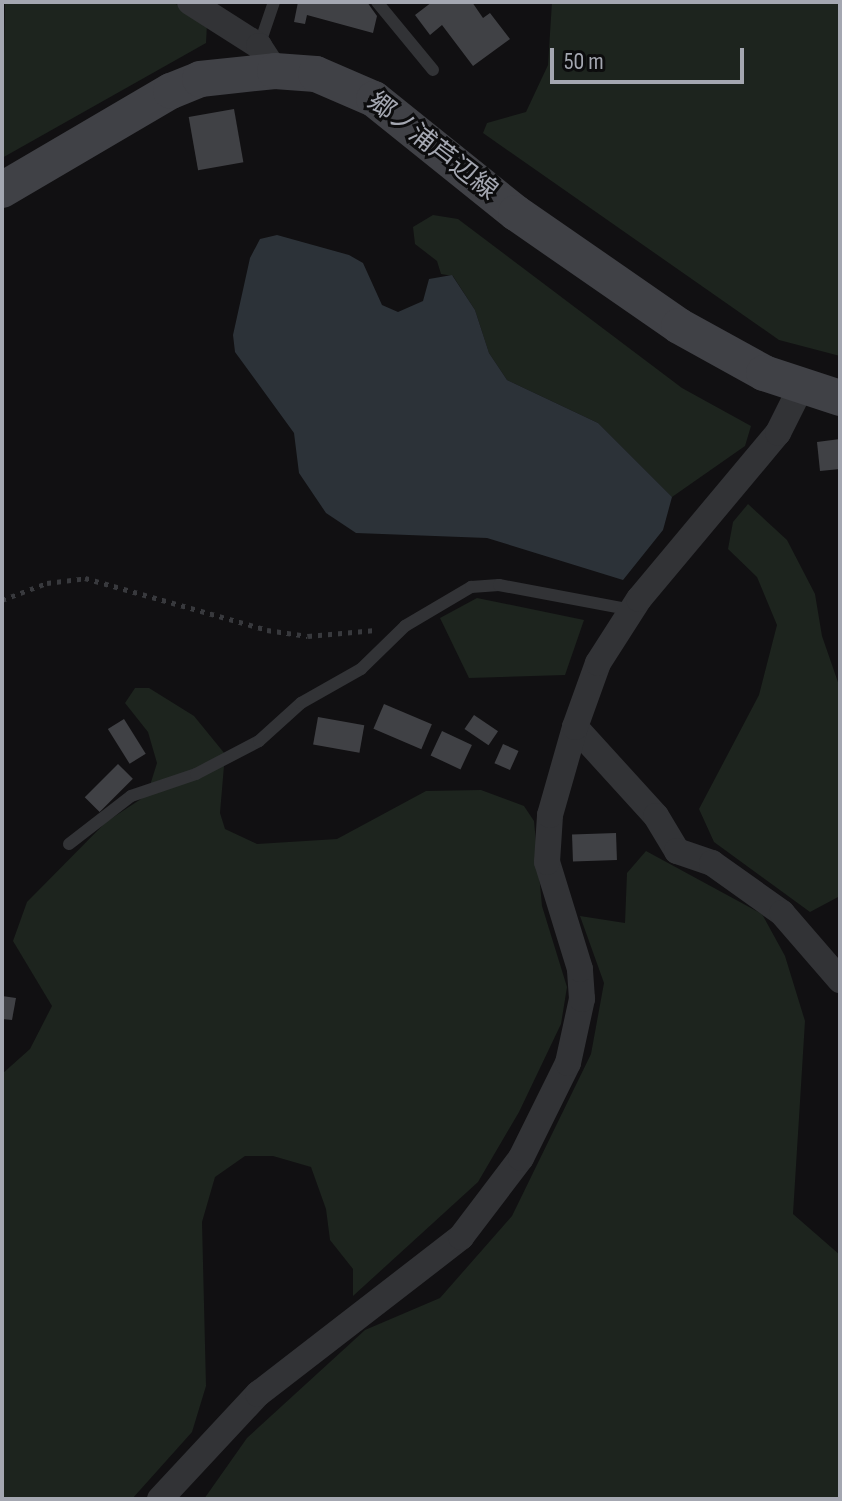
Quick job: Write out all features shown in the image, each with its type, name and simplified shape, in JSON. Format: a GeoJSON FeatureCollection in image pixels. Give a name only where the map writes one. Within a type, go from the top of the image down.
{"type":"FeatureCollection","features":[{"type":"Feature","properties":{"kind":"main road","name":"郷ノ浦芦辺線"},"geometry":{"type":"LineString","coordinates":[[2,190],[171,91],[267,59],[316,74],[374,99],[516,213],[679,326],[800,389],[840,398]]}},
{"type":"Feature","properties":{"kind":"street"},"geometry":{"type":"LineString","coordinates":[[190,2],[267,59]]}},
{"type":"Feature","properties":{"kind":"street"},"geometry":{"type":"LineString","coordinates":[[160,1499],[258,1394],[461,1237],[521,1158],[568,1063],[582,999],[580,969],[547,862],[550,815],[575,727],[598,663],[632,610],[778,433],[800,389]]}},
{"type":"Feature","properties":{"kind":"street"},"geometry":{"type":"LineString","coordinates":[[575,727],[656,816],[677,851],[712,863],[782,913],[840,980]]}},
{"type":"Feature","properties":{"kind":"lane"},"geometry":{"type":"LineString","coordinates":[[267,59],[274,2]]}},
{"type":"Feature","properties":{"kind":"lane"},"geometry":{"type":"LineString","coordinates":[[377,2],[433,70]]}},
{"type":"Feature","properties":{"kind":"lane"},"geometry":{"type":"LineString","coordinates":[[69,844],[131,796],[196,774],[259,741],[301,703],[361,669],[405,626],[471,587],[499,585],[632,610]]}},
{"type":"Feature","properties":{"kind":"path"},"geometry":{"type":"LineString","coordinates":[[2,600],[47,583],[85,578],[267,630],[308,636],[405,626]]}},
{"type":"Feature","properties":{"kind":"shaded area"},"geometry":{"type":"Polygon","coordinates":[[[5,2],[173,2],[207,24],[206,43],[2,158],[5,2]]]}},
{"type":"Feature","properties":{"kind":"shaded area"},"geometry":{"type":"Polygon","coordinates":[[[552,2],[840,2],[840,356],[779,340],[483,133],[487,123],[526,112],[548,65],[552,2]]]}},
{"type":"Feature","properties":{"kind":"shaded area"},"geometry":{"type":"Polygon","coordinates":[[[433,215],[458,219],[682,388],[751,426],[745,446],[672,497],[598,423],[507,380],[489,353],[475,310],[453,276],[441,274],[437,261],[415,244],[413,227],[433,215]]]}},
{"type":"Feature","properties":{"kind":"shaded area"},"geometry":{"type":"Polygon","coordinates":[[[277,235],[349,255],[363,263],[382,305],[398,312],[423,301],[429,279],[452,275],[475,310],[489,353],[507,380],[598,423],[672,497],[663,530],[623,580],[487,538],[356,533],[326,513],[299,473],[294,433],[235,352],[233,335],[250,258],[260,239],[277,235]]]}},
{"type":"Feature","properties":{"kind":"shaded area"},"geometry":{"type":"Polygon","coordinates":[[[748,504],[787,540],[815,594],[822,636],[840,688],[840,896],[810,912],[714,842],[699,809],[759,695],[777,625],[757,577],[728,549],[733,522],[748,504]]]}},
{"type":"Feature","properties":{"kind":"shaded area"},"geometry":{"type":"Polygon","coordinates":[[[477,598],[584,620],[565,675],[469,678],[440,618],[477,598]]]}},
{"type":"Feature","properties":{"kind":"shaded area"},"geometry":{"type":"Polygon","coordinates":[[[135,688],[149,688],[194,716],[225,754],[220,813],[225,829],[257,844],[337,839],[426,791],[481,790],[524,806],[534,821],[542,906],[567,987],[561,1024],[519,1112],[478,1182],[353,1296],[353,1269],[330,1240],[326,1209],[311,1167],[273,1156],[245,1156],[215,1177],[202,1222],[206,1386],[192,1432],[132,1499],[2,1499],[2,1074],[30,1049],[52,1006],[13,941],[27,902],[106,822],[147,795],[157,763],[148,732],[125,703],[135,688]]]}},
{"type":"Feature","properties":{"kind":"shaded area"},"geometry":{"type":"Polygon","coordinates":[[[646,851],[762,914],[785,956],[805,1021],[793,1214],[840,1255],[840,1499],[204,1499],[247,1438],[365,1330],[440,1298],[512,1216],[591,1054],[604,983],[580,916],[625,923],[627,873],[646,851]]]}},
{"type":"Feature","properties":{"kind":"building"},"geometry":{"type":"Polygon","coordinates":[[[298,2],[367,2],[377,16],[373,33],[307,15],[305,24],[294,22],[298,2]]]}},
{"type":"Feature","properties":{"kind":"building"},"geometry":{"type":"Polygon","coordinates":[[[432,2],[472,2],[483,18],[490,13],[510,39],[473,66],[442,25],[430,35],[415,15],[432,2]]]}},
{"type":"Feature","properties":{"kind":"building"},"geometry":{"type":"Polygon","coordinates":[[[234,109],[243,162],[198,170],[189,117],[234,109]]]}},
{"type":"Feature","properties":{"kind":"building"},"geometry":{"type":"Polygon","coordinates":[[[840,439],[840,469],[820,471],[817,442],[840,439]]]}},
{"type":"Feature","properties":{"kind":"building"},"geometry":{"type":"Polygon","coordinates":[[[384,704],[432,724],[421,749],[373,729],[384,704]]]}},
{"type":"Feature","properties":{"kind":"building"},"geometry":{"type":"Polygon","coordinates":[[[474,715],[498,731],[489,745],[464,729],[474,715]]]}},
{"type":"Feature","properties":{"kind":"building"},"geometry":{"type":"Polygon","coordinates":[[[318,717],[364,725],[359,753],[313,745],[318,717]]]}},
{"type":"Feature","properties":{"kind":"building"},"geometry":{"type":"Polygon","coordinates":[[[124,719],[146,754],[130,764],[108,729],[124,719]]]}},
{"type":"Feature","properties":{"kind":"building"},"geometry":{"type":"Polygon","coordinates":[[[442,731],[472,745],[460,769],[431,755],[442,731]]]}},
{"type":"Feature","properties":{"kind":"building"},"geometry":{"type":"Polygon","coordinates":[[[503,744],[519,751],[510,770],[494,763],[503,744]]]}},
{"type":"Feature","properties":{"kind":"building"},"geometry":{"type":"Polygon","coordinates":[[[118,764],[133,779],[100,812],[85,797],[118,764]]]}},
{"type":"Feature","properties":{"kind":"building"},"geometry":{"type":"Polygon","coordinates":[[[616,833],[617,860],[573,862],[572,835],[616,833]]]}},
{"type":"Feature","properties":{"kind":"building"},"geometry":{"type":"Polygon","coordinates":[[[2,996],[16,998],[12,1020],[2,1019],[2,996]]]}}]}
